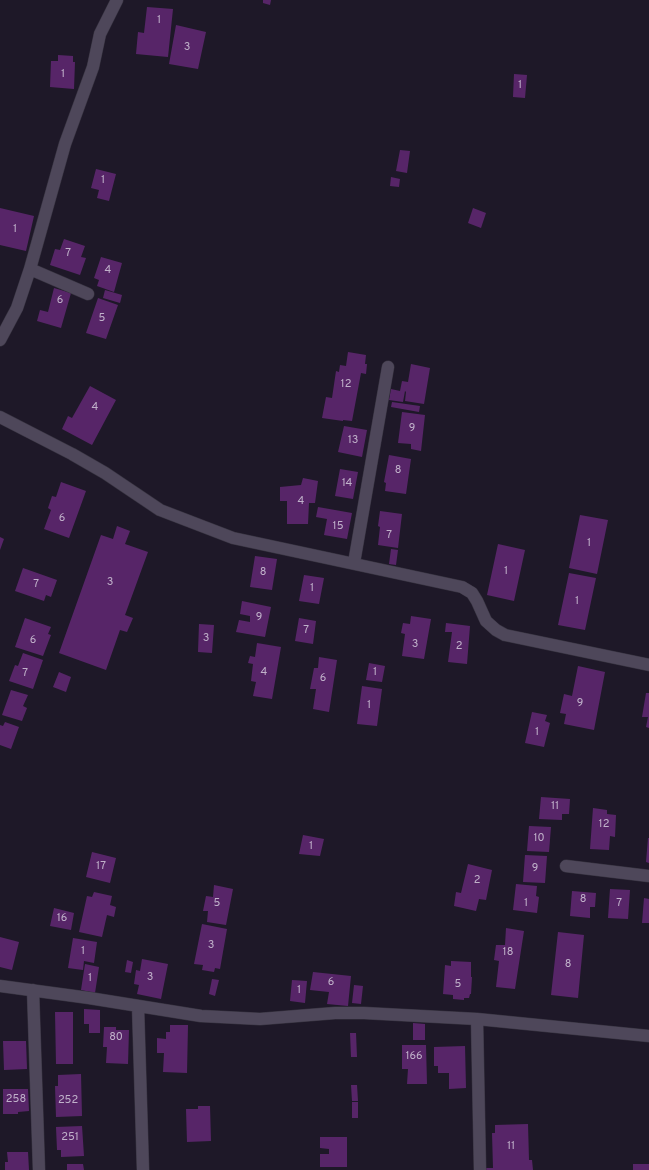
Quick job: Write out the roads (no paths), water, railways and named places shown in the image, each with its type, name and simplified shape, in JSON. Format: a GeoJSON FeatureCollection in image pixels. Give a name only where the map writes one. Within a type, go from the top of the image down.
{"type":"FeatureCollection","features":[{"type":"Feature","properties":{"kind":"street"},"geometry":{"type":"LineString","coordinates":[[0,340],[17,308],[30,269],[65,144],[93,67],[100,34],[117,0]]}},
{"type":"Feature","properties":{"kind":"street"},"geometry":{"type":"LineString","coordinates":[[30,269],[88,294]]}},
{"type":"Feature","properties":{"kind":"street"},"geometry":{"type":"LineString","coordinates":[[354,564],[388,367]]}},
{"type":"Feature","properties":{"kind":"street"},"geometry":{"type":"LineString","coordinates":[[0,417],[105,473],[160,510],[234,538],[462,587],[472,593],[486,621],[496,630],[505,635],[649,665]]}},
{"type":"Feature","properties":{"kind":"street"},"geometry":{"type":"LineString","coordinates":[[566,866],[649,876]]}},
{"type":"Feature","properties":{"kind":"street"},"geometry":{"type":"LineString","coordinates":[[0,986],[201,1016],[260,1019],[335,1013],[364,1013],[477,1019],[649,1036]]}},
{"type":"Feature","properties":{"kind":"street"},"geometry":{"type":"LineString","coordinates":[[33,990],[39,1170]]}},
{"type":"Feature","properties":{"kind":"street"},"geometry":{"type":"LineString","coordinates":[[138,1006],[143,1170]]}},
{"type":"Feature","properties":{"kind":"street"},"geometry":{"type":"LineString","coordinates":[[477,1019],[480,1170]]}}]}
